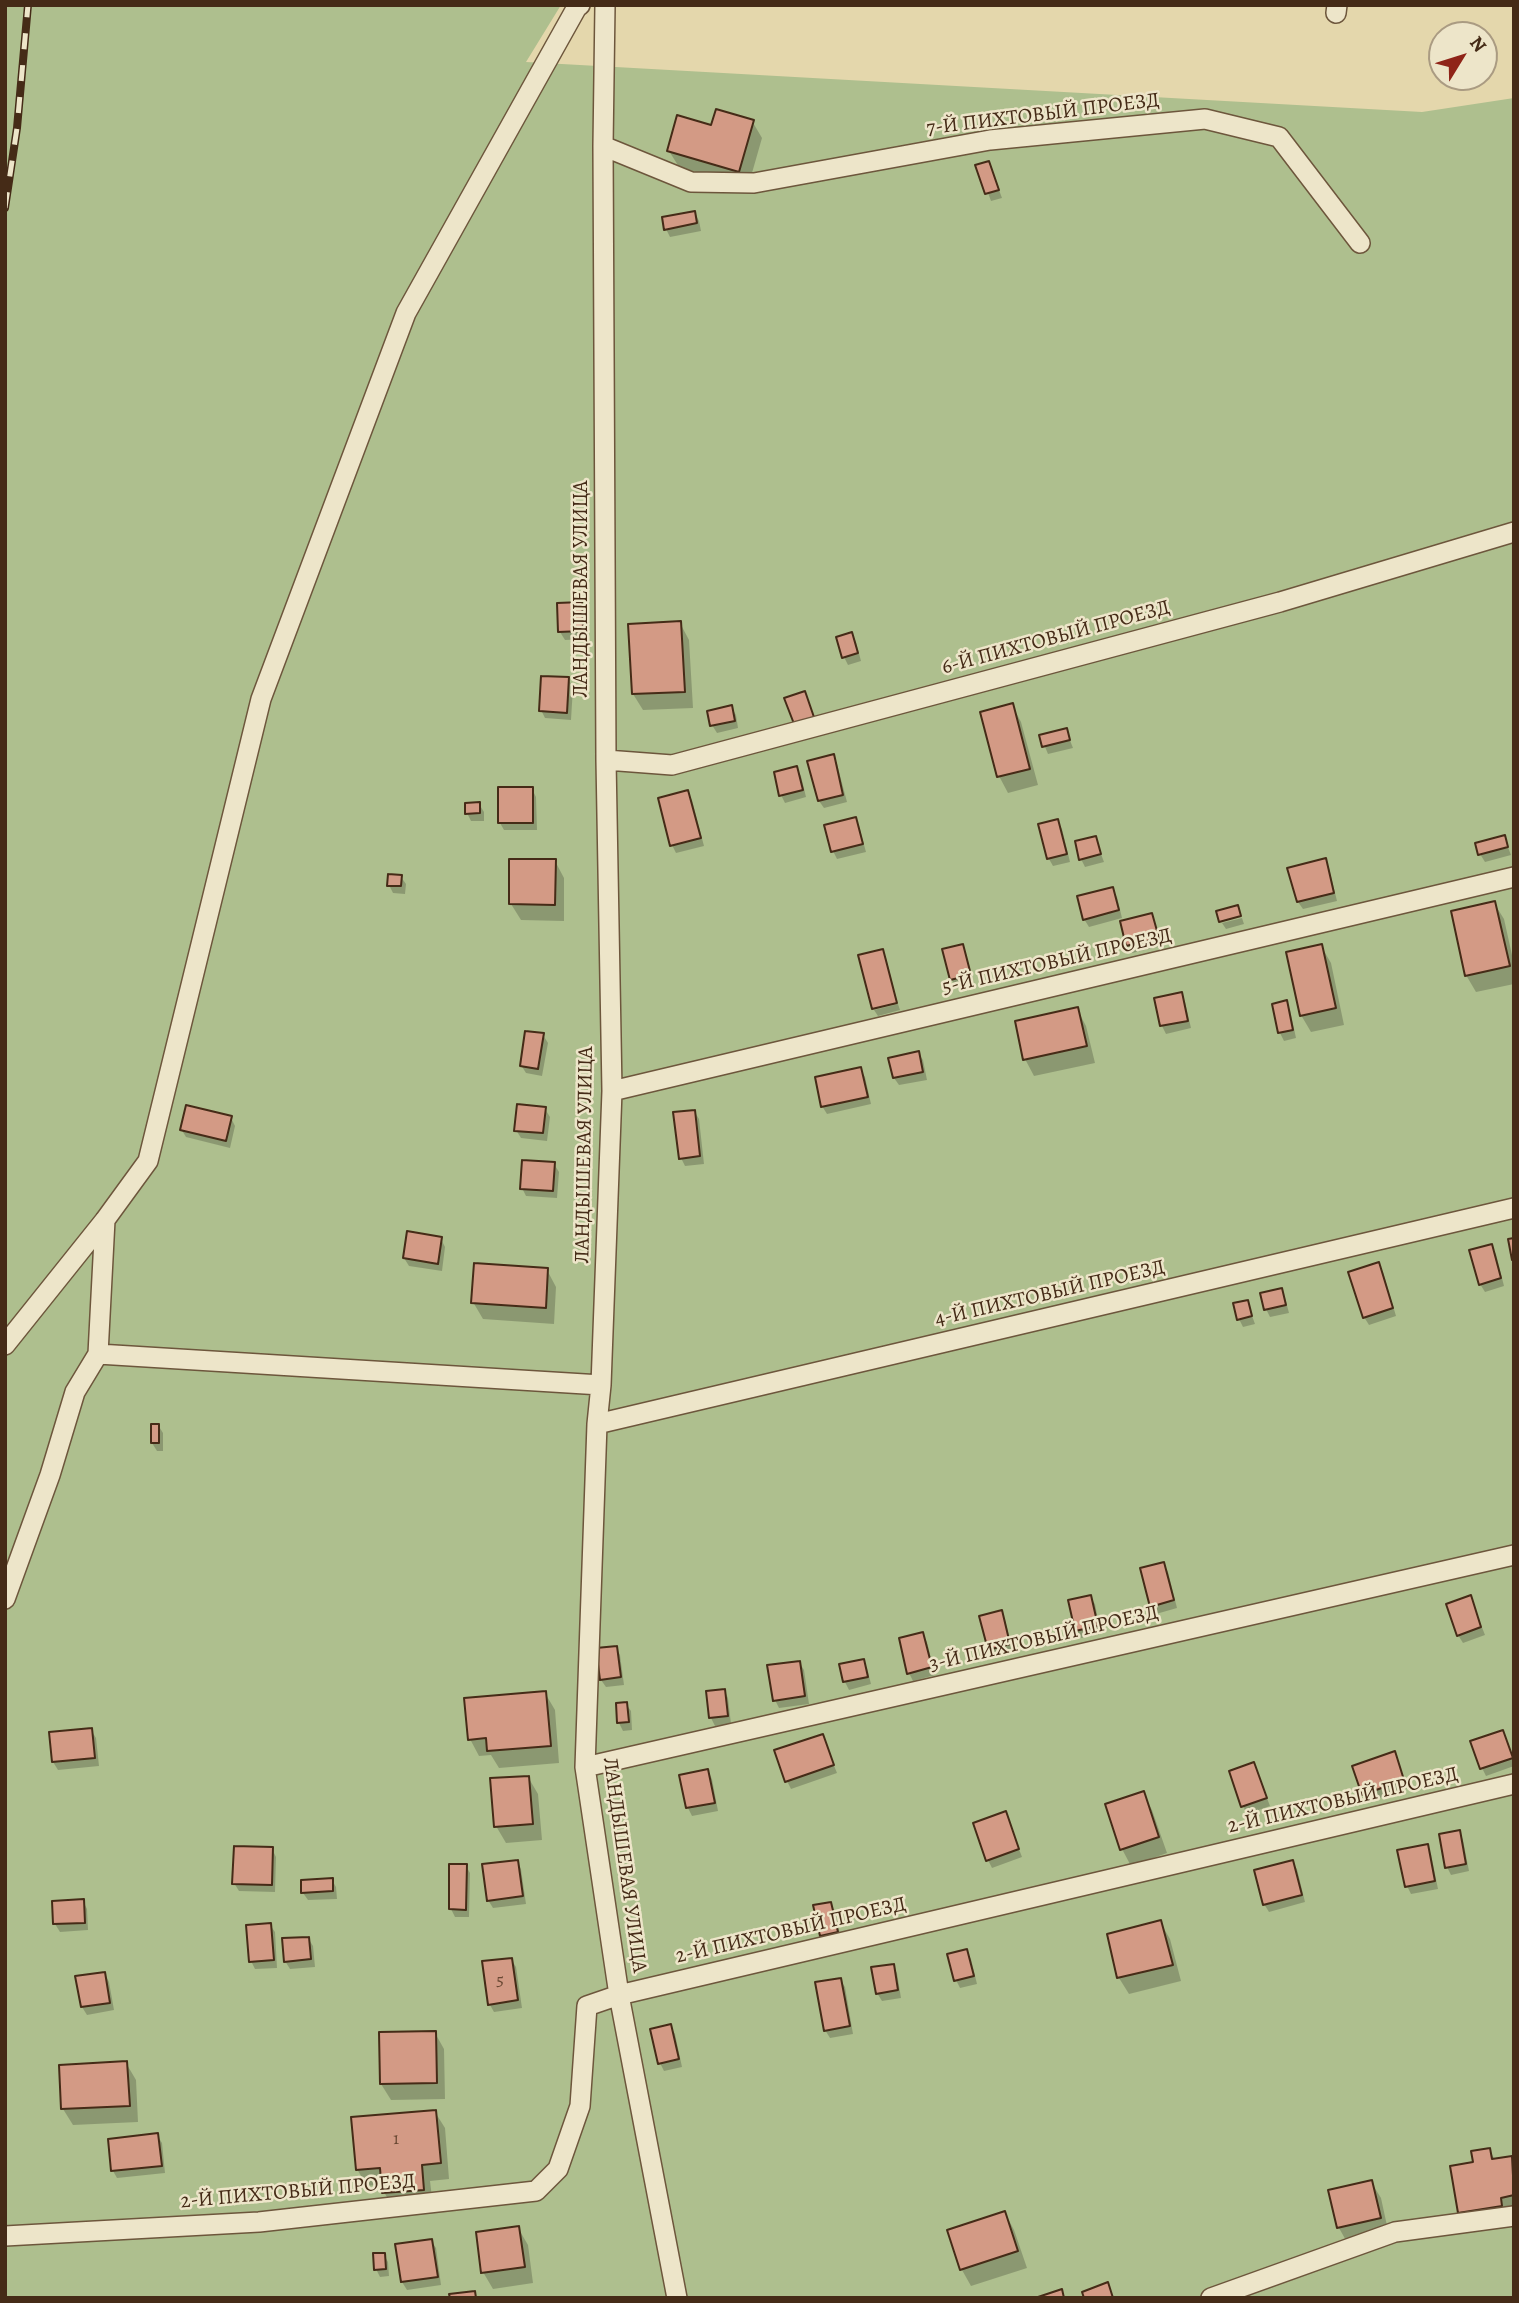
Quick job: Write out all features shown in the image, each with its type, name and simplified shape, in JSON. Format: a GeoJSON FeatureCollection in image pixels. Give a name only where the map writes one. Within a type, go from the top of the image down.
{"type":"FeatureCollection","features":[{"type":"Feature","properties":{"kind":"lane"},"geometry":{"type":"LineString","coordinates":[[5,1345],[106,1220],[148,1161],[261,699],[406,313],[580,5]]}},
{"type":"Feature","properties":{"kind":"lane","name":"ЛАНДЫШЕВАЯ УЛИЦА"},"geometry":{"type":"LineString","coordinates":[[605,5],[603,146],[606,760],[612,1091],[584,1767],[619,1995],[677,2298]]}},
{"type":"Feature","properties":{"kind":"lane","name":"7-Й ПИХТОВЫЙ ПРОЕЗД"},"geometry":{"type":"LineString","coordinates":[[603,146],[691,182],[754,183],[990,140],[1205,119],[1279,137],[1360,243]]}},
{"type":"Feature","properties":{"kind":"lane","name":"6-Й ПИХТОВЫЙ ПРОЕЗД"},"geometry":{"type":"LineString","coordinates":[[606,760],[672,765],[1280,601],[1514,532]]}},
{"type":"Feature","properties":{"kind":"lane","name":"5-Й ПИХТОВЫЙ ПРОЕЗД"},"geometry":{"type":"LineString","coordinates":[[612,1091],[1514,877]]}},
{"type":"Feature","properties":{"kind":"lane","name":"4-Й ПИХТОВЫЙ ПРОЕЗД"},"geometry":{"type":"LineString","coordinates":[[597,1424],[1514,1208]]}},
{"type":"Feature","properties":{"kind":"lane"},"geometry":{"type":"LineString","coordinates":[[5,1599],[50,1475],[75,1392],[98,1354],[106,1220]]}},
{"type":"Feature","properties":{"kind":"lane"},"geometry":{"type":"LineString","coordinates":[[98,1354],[601,1385]]}},
{"type":"Feature","properties":{"kind":"lane","name":"3-Й ПИХТОВЫЙ ПРОЕЗД"},"geometry":{"type":"LineString","coordinates":[[584,1767],[1514,1555]]}},
{"type":"Feature","properties":{"kind":"lane","name":"2-Й ПИХТОВЫЙ ПРОЕЗД"},"geometry":{"type":"LineString","coordinates":[[5,2236],[259,2222],[536,2191],[558,2169],[580,2106],[587,2006],[619,1995],[1514,1784]]}},
{"type":"Feature","properties":{"kind":"lane"},"geometry":{"type":"LineString","coordinates":[[1211,2298],[1395,2232],[1514,2216]]}},
{"type":"Feature","properties":{"kind":"green space"},"geometry":{"type":"Polygon","coordinates":[[[5,5],[561,5],[526,62],[1422,112],[1514,98],[1514,2298],[5,2298],[5,5]]]}},
{"type":"Feature","properties":{"kind":"building"},"geometry":{"type":"Polygon","coordinates":[[[716,109],[754,120],[739,172],[667,151],[677,115],[711,125],[716,109]]]}},
{"type":"Feature","properties":{"kind":"building"},"geometry":{"type":"Polygon","coordinates":[[[989,161],[999,190],[985,194],[975,165],[989,161]]]}},
{"type":"Feature","properties":{"kind":"building"},"geometry":{"type":"Polygon","coordinates":[[[695,211],[697,223],[664,230],[662,217],[695,211]]]}},
{"type":"Feature","properties":{"kind":"building"},"geometry":{"type":"Polygon","coordinates":[[[582,602],[583,631],[558,632],[557,603],[582,602]]]}},
{"type":"Feature","properties":{"kind":"building"},"geometry":{"type":"Polygon","coordinates":[[[681,621],[685,692],[632,694],[628,624],[681,621]]]}},
{"type":"Feature","properties":{"kind":"building"},"geometry":{"type":"Polygon","coordinates":[[[852,632],[858,653],[842,658],[836,637],[852,632]]]}},
{"type":"Feature","properties":{"kind":"building"},"geometry":{"type":"Polygon","coordinates":[[[541,676],[569,677],[567,713],[539,711],[541,676]]]}},
{"type":"Feature","properties":{"kind":"building"},"geometry":{"type":"Polygon","coordinates":[[[805,691],[816,723],[796,729],[784,698],[805,691]]]}},
{"type":"Feature","properties":{"kind":"building"},"geometry":{"type":"Polygon","coordinates":[[[1013,703],[1030,769],[997,777],[980,712],[1013,703]]]}},
{"type":"Feature","properties":{"kind":"building"},"geometry":{"type":"Polygon","coordinates":[[[732,705],[735,721],[710,726],[707,711],[732,705]]]}},
{"type":"Feature","properties":{"kind":"building"},"geometry":{"type":"Polygon","coordinates":[[[1067,728],[1070,740],[1042,747],[1039,735],[1067,728]]]}},
{"type":"Feature","properties":{"kind":"building"},"geometry":{"type":"Polygon","coordinates":[[[834,754],[843,795],[818,801],[807,761],[834,754]]]}},
{"type":"Feature","properties":{"kind":"building"},"geometry":{"type":"Polygon","coordinates":[[[797,766],[803,790],[779,796],[774,772],[797,766]]]}},
{"type":"Feature","properties":{"kind":"building"},"geometry":{"type":"Polygon","coordinates":[[[498,787],[533,787],[533,823],[498,823],[498,787]]]}},
{"type":"Feature","properties":{"kind":"building"},"geometry":{"type":"Polygon","coordinates":[[[688,790],[701,838],[670,846],[658,798],[688,790]]]}},
{"type":"Feature","properties":{"kind":"building"},"geometry":{"type":"Polygon","coordinates":[[[480,802],[480,813],[465,814],[465,803],[480,802]]]}},
{"type":"Feature","properties":{"kind":"building"},"geometry":{"type":"Polygon","coordinates":[[[856,817],[863,844],[831,852],[824,825],[856,817]]]}},
{"type":"Feature","properties":{"kind":"building"},"geometry":{"type":"Polygon","coordinates":[[[1058,819],[1067,854],[1047,859],[1038,824],[1058,819]]]}},
{"type":"Feature","properties":{"kind":"building"},"geometry":{"type":"Polygon","coordinates":[[[1505,835],[1508,847],[1478,855],[1475,843],[1505,835]]]}},
{"type":"Feature","properties":{"kind":"building"},"geometry":{"type":"Polygon","coordinates":[[[1096,836],[1101,854],[1079,860],[1075,841],[1096,836]]]}},
{"type":"Feature","properties":{"kind":"building"},"geometry":{"type":"Polygon","coordinates":[[[1326,858],[1334,893],[1297,902],[1287,868],[1326,858]]]}},
{"type":"Feature","properties":{"kind":"building"},"geometry":{"type":"Polygon","coordinates":[[[509,859],[556,859],[555,905],[509,904],[509,859]]]}},
{"type":"Feature","properties":{"kind":"building"},"geometry":{"type":"Polygon","coordinates":[[[388,874],[402,875],[401,886],[387,886],[388,874]]]}},
{"type":"Feature","properties":{"kind":"building"},"geometry":{"type":"Polygon","coordinates":[[[1113,887],[1119,910],[1083,920],[1077,896],[1113,887]]]}},
{"type":"Feature","properties":{"kind":"building"},"geometry":{"type":"Polygon","coordinates":[[[1495,901],[1510,966],[1465,976],[1451,911],[1495,901]]]}},
{"type":"Feature","properties":{"kind":"building"},"geometry":{"type":"Polygon","coordinates":[[[1238,905],[1241,916],[1219,922],[1216,911],[1238,905]]]}},
{"type":"Feature","properties":{"kind":"building"},"geometry":{"type":"Polygon","coordinates":[[[1152,913],[1159,938],[1126,946],[1120,921],[1152,913]]]}},
{"type":"Feature","properties":{"kind":"building"},"geometry":{"type":"Polygon","coordinates":[[[963,944],[971,975],[950,980],[942,949],[963,944]]]}},
{"type":"Feature","properties":{"kind":"building"},"geometry":{"type":"Polygon","coordinates":[[[1322,944],[1336,1008],[1300,1016],[1286,952],[1322,944]]]}},
{"type":"Feature","properties":{"kind":"building"},"geometry":{"type":"Polygon","coordinates":[[[883,949],[897,1003],[872,1009],[858,955],[883,949]]]}},
{"type":"Feature","properties":{"kind":"building"},"geometry":{"type":"Polygon","coordinates":[[[1182,992],[1188,1021],[1160,1026],[1154,998],[1182,992]]]}},
{"type":"Feature","properties":{"kind":"building"},"geometry":{"type":"Polygon","coordinates":[[[1287,1000],[1293,1030],[1278,1033],[1272,1004],[1287,1000]]]}},
{"type":"Feature","properties":{"kind":"building"},"geometry":{"type":"Polygon","coordinates":[[[1078,1007],[1087,1046],[1023,1060],[1015,1021],[1078,1007]]]}},
{"type":"Feature","properties":{"kind":"building"},"geometry":{"type":"Polygon","coordinates":[[[525,1031],[544,1033],[538,1069],[520,1066],[525,1031]]]}},
{"type":"Feature","properties":{"kind":"building"},"geometry":{"type":"Polygon","coordinates":[[[919,1051],[923,1072],[893,1078],[888,1058],[919,1051]]]}},
{"type":"Feature","properties":{"kind":"building"},"geometry":{"type":"Polygon","coordinates":[[[861,1067],[868,1097],[821,1107],[815,1077],[861,1067]]]}},
{"type":"Feature","properties":{"kind":"building"},"geometry":{"type":"Polygon","coordinates":[[[517,1104],[546,1107],[543,1133],[514,1131],[517,1104]]]}},
{"type":"Feature","properties":{"kind":"building"},"geometry":{"type":"Polygon","coordinates":[[[186,1105],[232,1116],[226,1141],[180,1130],[186,1105]]]}},
{"type":"Feature","properties":{"kind":"building"},"geometry":{"type":"Polygon","coordinates":[[[695,1110],[700,1156],[679,1159],[673,1112],[695,1110]]]}},
{"type":"Feature","properties":{"kind":"building"},"geometry":{"type":"Polygon","coordinates":[[[522,1160],[555,1162],[553,1191],[520,1189],[522,1160]]]}},
{"type":"Feature","properties":{"kind":"building"},"geometry":{"type":"Polygon","coordinates":[[[407,1231],[442,1237],[438,1264],[403,1258],[407,1231]]]}},
{"type":"Feature","properties":{"kind":"building"},"geometry":{"type":"Polygon","coordinates":[[[1514,1238],[1514,1260],[1512,1260],[1508,1239],[1514,1238]]]}},
{"type":"Feature","properties":{"kind":"building"},"geometry":{"type":"Polygon","coordinates":[[[1492,1244],[1501,1278],[1479,1285],[1469,1250],[1492,1244]]]}},
{"type":"Feature","properties":{"kind":"building"},"geometry":{"type":"Polygon","coordinates":[[[1379,1262],[1393,1308],[1363,1318],[1348,1272],[1379,1262]]]}},
{"type":"Feature","properties":{"kind":"building"},"geometry":{"type":"Polygon","coordinates":[[[474,1263],[548,1268],[546,1308],[471,1303],[474,1263]]]}},
{"type":"Feature","properties":{"kind":"building"},"geometry":{"type":"Polygon","coordinates":[[[1282,1288],[1286,1305],[1264,1310],[1260,1293],[1282,1288]]]}},
{"type":"Feature","properties":{"kind":"building"},"geometry":{"type":"Polygon","coordinates":[[[1248,1300],[1252,1316],[1237,1320],[1233,1303],[1248,1300]]]}},
{"type":"Feature","properties":{"kind":"building"},"geometry":{"type":"Polygon","coordinates":[[[151,1424],[159,1424],[159,1443],[151,1443],[151,1424]]]}},
{"type":"Feature","properties":{"kind":"building"},"geometry":{"type":"Polygon","coordinates":[[[1164,1562],[1174,1600],[1150,1607],[1140,1568],[1164,1562]]]}},
{"type":"Feature","properties":{"kind":"building"},"geometry":{"type":"Polygon","coordinates":[[[1091,1595],[1098,1626],[1075,1631],[1068,1600],[1091,1595]]]}},
{"type":"Feature","properties":{"kind":"building"},"geometry":{"type":"Polygon","coordinates":[[[1471,1595],[1481,1627],[1457,1636],[1446,1604],[1471,1595]]]}},
{"type":"Feature","properties":{"kind":"building"},"geometry":{"type":"Polygon","coordinates":[[[1002,1610],[1010,1644],[988,1650],[979,1616],[1002,1610]]]}},
{"type":"Feature","properties":{"kind":"building"},"geometry":{"type":"Polygon","coordinates":[[[923,1632],[932,1667],[907,1674],[899,1638],[923,1632]]]}},
{"type":"Feature","properties":{"kind":"building"},"geometry":{"type":"Polygon","coordinates":[[[617,1646],[621,1677],[600,1680],[596,1648],[617,1646]]]}},
{"type":"Feature","properties":{"kind":"building"},"geometry":{"type":"Polygon","coordinates":[[[864,1659],[868,1677],[843,1682],[839,1664],[864,1659]]]}},
{"type":"Feature","properties":{"kind":"building"},"geometry":{"type":"Polygon","coordinates":[[[800,1661],[805,1696],[773,1701],[767,1665],[800,1661]]]}},
{"type":"Feature","properties":{"kind":"building"},"geometry":{"type":"Polygon","coordinates":[[[725,1689],[728,1716],[709,1718],[706,1691],[725,1689]]]}},
{"type":"Feature","properties":{"kind":"building"},"geometry":{"type":"Polygon","coordinates":[[[546,1691],[551,1746],[487,1751],[486,1738],[468,1740],[464,1698],[546,1691]]]}},
{"type":"Feature","properties":{"kind":"building"},"geometry":{"type":"Polygon","coordinates":[[[627,1702],[629,1722],[617,1723],[616,1703],[627,1702]]]}},
{"type":"Feature","properties":{"kind":"building"},"geometry":{"type":"Polygon","coordinates":[[[92,1728],[95,1758],[52,1762],[49,1732],[92,1728]]]}},
{"type":"Feature","properties":{"kind":"building"},"geometry":{"type":"Polygon","coordinates":[[[1503,1730],[1513,1758],[1480,1769],[1470,1741],[1503,1730]]]}},
{"type":"Feature","properties":{"kind":"building"},"geometry":{"type":"Polygon","coordinates":[[[823,1734],[834,1765],[785,1782],[774,1750],[823,1734]]]}},
{"type":"Feature","properties":{"kind":"building"},"geometry":{"type":"Polygon","coordinates":[[[1395,1751],[1404,1780],[1362,1795],[1352,1766],[1395,1751]]]}},
{"type":"Feature","properties":{"kind":"building"},"geometry":{"type":"Polygon","coordinates":[[[1254,1762],[1267,1798],[1241,1807],[1229,1771],[1254,1762]]]}},
{"type":"Feature","properties":{"kind":"building"},"geometry":{"type":"Polygon","coordinates":[[[708,1769],[715,1803],[686,1808],[679,1775],[708,1769]]]}},
{"type":"Feature","properties":{"kind":"building"},"geometry":{"type":"Polygon","coordinates":[[[529,1776],[533,1824],[494,1827],[490,1778],[529,1776]]]}},
{"type":"Feature","properties":{"kind":"building"},"geometry":{"type":"Polygon","coordinates":[[[1144,1791],[1159,1837],[1120,1850],[1105,1804],[1144,1791]]]}},
{"type":"Feature","properties":{"kind":"building"},"geometry":{"type":"Polygon","coordinates":[[[1006,1811],[1019,1849],[986,1861],[973,1823],[1006,1811]]]}},
{"type":"Feature","properties":{"kind":"building"},"geometry":{"type":"Polygon","coordinates":[[[1460,1830],[1466,1864],[1445,1868],[1439,1834],[1460,1830]]]}},
{"type":"Feature","properties":{"kind":"building"},"geometry":{"type":"Polygon","coordinates":[[[1428,1844],[1435,1881],[1405,1887],[1397,1850],[1428,1844]]]}},
{"type":"Feature","properties":{"kind":"building"},"geometry":{"type":"Polygon","coordinates":[[[234,1846],[273,1847],[272,1885],[232,1884],[234,1846]]]}},
{"type":"Feature","properties":{"kind":"building"},"geometry":{"type":"Polygon","coordinates":[[[518,1860],[523,1896],[487,1901],[482,1864],[518,1860]]]}},
{"type":"Feature","properties":{"kind":"building"},"geometry":{"type":"Polygon","coordinates":[[[1293,1860],[1302,1895],[1263,1905],[1254,1870],[1293,1860]]]}},
{"type":"Feature","properties":{"kind":"building"},"geometry":{"type":"Polygon","coordinates":[[[449,1864],[467,1864],[466,1910],[449,1909],[449,1864]]]}},
{"type":"Feature","properties":{"kind":"building"},"geometry":{"type":"Polygon","coordinates":[[[333,1878],[333,1891],[301,1893],[301,1880],[333,1878]]]}},
{"type":"Feature","properties":{"kind":"building"},"geometry":{"type":"Polygon","coordinates":[[[84,1899],[85,1923],[53,1924],[52,1901],[84,1899]]]}},
{"type":"Feature","properties":{"kind":"building"},"geometry":{"type":"Polygon","coordinates":[[[831,1902],[838,1932],[820,1936],[813,1905],[831,1902]]]}},
{"type":"Feature","properties":{"kind":"building"},"geometry":{"type":"Polygon","coordinates":[[[1161,1920],[1173,1965],[1117,1978],[1107,1934],[1161,1920]]]}},
{"type":"Feature","properties":{"kind":"building"},"geometry":{"type":"Polygon","coordinates":[[[271,1923],[274,1960],[249,1962],[246,1925],[271,1923]]]}},
{"type":"Feature","properties":{"kind":"building"},"geometry":{"type":"Polygon","coordinates":[[[309,1937],[311,1959],[284,1962],[282,1938],[309,1937]]]}},
{"type":"Feature","properties":{"kind":"building"},"geometry":{"type":"Polygon","coordinates":[[[967,1949],[974,1976],[954,1981],[947,1954],[967,1949]]]}},
{"type":"Feature","properties":{"kind":"building"},"geometry":{"type":"Polygon","coordinates":[[[512,1958],[518,2000],[488,2005],[482,1961],[512,1958]]]}},
{"type":"Feature","properties":{"kind":"building"},"geometry":{"type":"Polygon","coordinates":[[[894,1964],[898,1990],[876,1994],[871,1967],[894,1964]]]}},
{"type":"Feature","properties":{"kind":"building"},"geometry":{"type":"Polygon","coordinates":[[[105,1972],[110,2003],[81,2007],[75,1976],[105,1972]]]}},
{"type":"Feature","properties":{"kind":"building"},"geometry":{"type":"Polygon","coordinates":[[[841,1978],[850,2026],[824,2031],[815,1982],[841,1978]]]}},
{"type":"Feature","properties":{"kind":"building"},"geometry":{"type":"Polygon","coordinates":[[[671,2024],[679,2059],[658,2064],[650,2029],[671,2024]]]}},
{"type":"Feature","properties":{"kind":"building"},"geometry":{"type":"Polygon","coordinates":[[[436,2031],[437,2083],[380,2084],[379,2032],[436,2031]]]}},
{"type":"Feature","properties":{"kind":"building"},"geometry":{"type":"Polygon","coordinates":[[[127,2061],[130,2106],[61,2109],[59,2065],[127,2061]]]}},
{"type":"Feature","properties":{"kind":"building"},"geometry":{"type":"Polygon","coordinates":[[[436,2110],[441,2163],[422,2165],[424,2190],[382,2193],[380,2168],[356,2170],[351,2117],[436,2110]]]}},
{"type":"Feature","properties":{"kind":"building"},"geometry":{"type":"Polygon","coordinates":[[[158,2133],[162,2166],[111,2171],[108,2139],[158,2133]]]}},
{"type":"Feature","properties":{"kind":"building"},"geometry":{"type":"Polygon","coordinates":[[[1490,2148],[1492,2159],[1512,2156],[1514,2195],[1501,2198],[1502,2206],[1458,2213],[1450,2166],[1473,2162],[1471,2151],[1490,2148]]]}},
{"type":"Feature","properties":{"kind":"building"},"geometry":{"type":"Polygon","coordinates":[[[1372,2180],[1381,2218],[1337,2228],[1328,2190],[1372,2180]]]}},
{"type":"Feature","properties":{"kind":"building"},"geometry":{"type":"Polygon","coordinates":[[[1005,2211],[1018,2251],[960,2270],[947,2230],[1005,2211]]]}},
{"type":"Feature","properties":{"kind":"building"},"geometry":{"type":"Polygon","coordinates":[[[519,2226],[525,2267],[481,2273],[476,2232],[519,2226]]]}},
{"type":"Feature","properties":{"kind":"building"},"geometry":{"type":"Polygon","coordinates":[[[432,2239],[438,2277],[401,2282],[395,2244],[432,2239]]]}},
{"type":"Feature","properties":{"kind":"building"},"geometry":{"type":"Polygon","coordinates":[[[373,2253],[385,2253],[386,2269],[374,2270],[373,2253]]]}},
{"type":"Feature","properties":{"kind":"building"},"geometry":{"type":"Polygon","coordinates":[[[1108,2282],[1113,2298],[1084,2298],[1082,2292],[1108,2282]]]}},
{"type":"Feature","properties":{"kind":"building"},"geometry":{"type":"Polygon","coordinates":[[[1062,2289],[1064,2298],[1035,2298],[1062,2289]]]}},
{"type":"Feature","properties":{"kind":"building"},"geometry":{"type":"Polygon","coordinates":[[[475,2291],[476,2298],[450,2298],[449,2294],[475,2291]]]}},
{"type":"Feature","properties":{"kind":"railway"},"geometry":{"type":"LineString","coordinates":[[5,208],[17,128],[28,5]]}}]}
